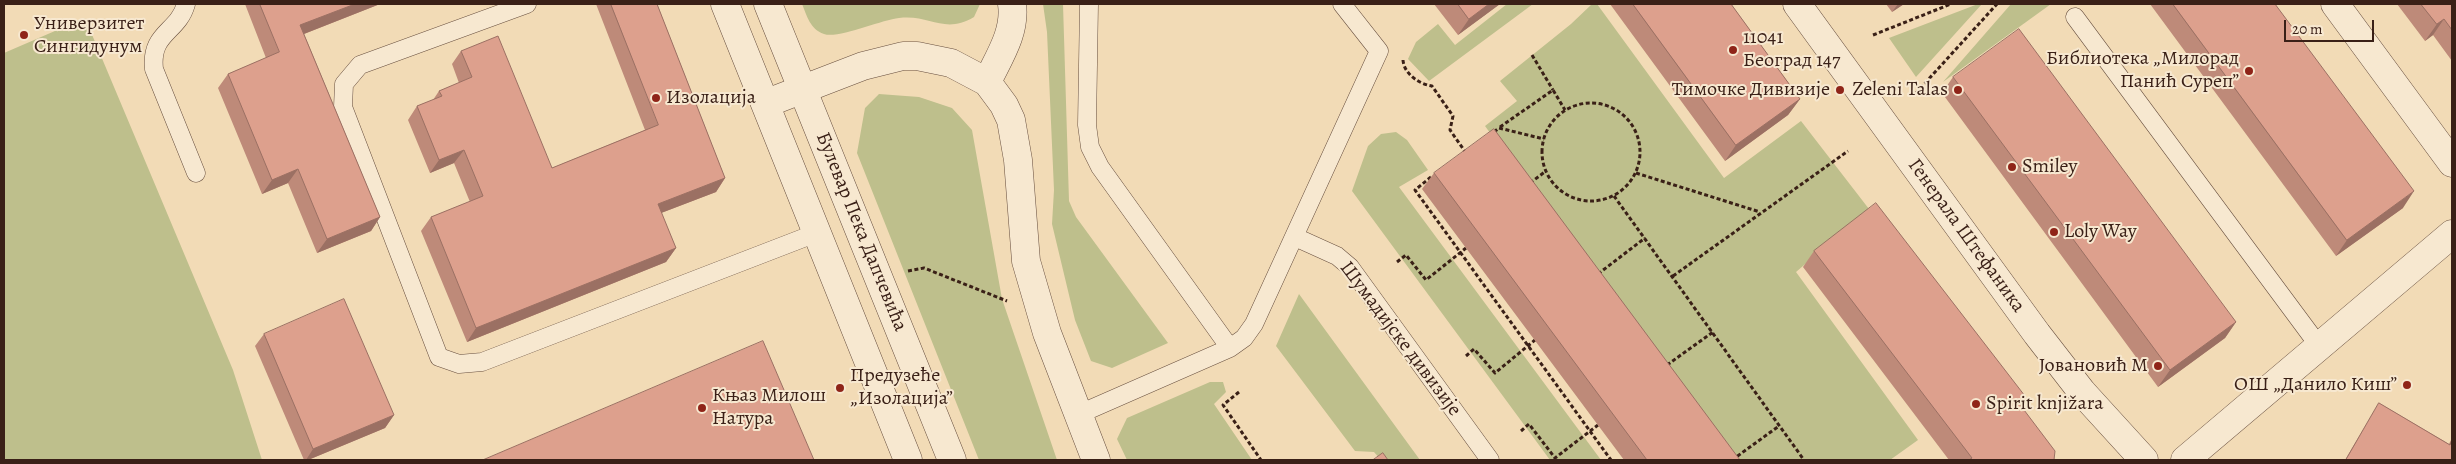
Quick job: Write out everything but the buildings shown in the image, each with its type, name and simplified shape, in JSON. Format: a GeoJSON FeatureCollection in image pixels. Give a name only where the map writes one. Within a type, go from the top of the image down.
{"type":"FeatureCollection","features":[{"type":"Feature","properties":{"kind":"street","name":"Булевар Пека Дапчевића"},"geometry":{"type":"LineString","coordinates":[[725,4],[819,232],[908,460]]}},
{"type":"Feature","properties":{"kind":"street","name":"Булевар Пека Дапчевића"},"geometry":{"type":"LineString","coordinates":[[768,4],[952,460]]}},
{"type":"Feature","properties":{"kind":"street"},"geometry":{"type":"LineString","coordinates":[[987,82],[1009,37],[1013,13],[1012,4]]}},
{"type":"Feature","properties":{"kind":"street","name":"Генерала Штефаника"},"geometry":{"type":"LineString","coordinates":[[1797,4],[2037,334],[2082,392],[2144,460]]}},
{"type":"Feature","properties":{"kind":"street"},"geometry":{"type":"LineString","coordinates":[[2335,4],[2452,163]]}},
{"type":"Feature","properties":{"kind":"street"},"geometry":{"type":"LineString","coordinates":[[767,103],[873,63],[910,56],[951,63],[987,82],[1004,105],[1011,120],[1018,160],[1026,261],[1047,334],[1096,460]]}},
{"type":"Feature","properties":{"kind":"street"},"geometry":{"type":"LineString","coordinates":[[2185,460],[2452,234]]}},
{"type":"Feature","properties":{"kind":"lane"},"geometry":{"type":"LineString","coordinates":[[186,4],[181,16],[157,42],[153,57],[154,69],[196,173]]}},
{"type":"Feature","properties":{"kind":"lane"},"geometry":{"type":"LineString","coordinates":[[527,4],[360,65],[344,84],[344,107],[439,357],[459,364],[482,362],[819,232]]}},
{"type":"Feature","properties":{"kind":"lane"},"geometry":{"type":"LineString","coordinates":[[1089,4],[1087,125],[1090,147],[1100,167],[1230,348]]}},
{"type":"Feature","properties":{"kind":"lane"},"geometry":{"type":"LineString","coordinates":[[1077,415],[1230,348],[1244,338],[1254,324],[1379,51],[1342,4]]}},
{"type":"Feature","properties":{"kind":"lane"},"geometry":{"type":"LineString","coordinates":[[2075,17],[2319,346]]}},
{"type":"Feature","properties":{"kind":"lane","name":"Шумадијске дивизије"},"geometry":{"type":"LineString","coordinates":[[1295,237],[1337,256],[1350,267],[1490,460]]}},
{"type":"Feature","properties":{"kind":"path"},"geometry":{"type":"LineString","coordinates":[[1873,35],[1950,4]]}},
{"type":"Feature","properties":{"kind":"path"},"geometry":{"type":"LineString","coordinates":[[1916,93],[1997,4]]}},
{"type":"Feature","properties":{"kind":"path"},"geometry":{"type":"LineString","coordinates":[[1403,52],[1403,66],[1420,84],[1432,86],[1453,116],[1450,130],[1466,154],[1472,149]]}},
{"type":"Feature","properties":{"kind":"path"},"geometry":{"type":"LineString","coordinates":[[1532,55],[1565,110]]}},
{"type":"Feature","properties":{"kind":"path"},"geometry":{"type":"LineString","coordinates":[[1492,134],[1553,90]]}},
{"type":"Feature","properties":{"kind":"path"},"geometry":{"type":"LineString","coordinates":[[1585,103],[1606,105],[1624,115],[1636,133],[1640,153],[1636,173],[1627,186],[1614,196],[1598,200],[1582,200],[1567,195],[1554,185],[1546,171],[1542,156],[1544,140],[1555,118],[1565,110],[1585,103]]}},
{"type":"Feature","properties":{"kind":"path"},"geometry":{"type":"LineString","coordinates":[[1499,128],[1544,140]]}},
{"type":"Feature","properties":{"kind":"path"},"geometry":{"type":"LineString","coordinates":[[1673,276],[1760,212],[1848,151]]}},
{"type":"Feature","properties":{"kind":"path"},"geometry":{"type":"LineString","coordinates":[[1528,184],[1546,171]]}},
{"type":"Feature","properties":{"kind":"path"},"geometry":{"type":"LineString","coordinates":[[1636,173],[1760,212]]}},
{"type":"Feature","properties":{"kind":"path"},"geometry":{"type":"LineString","coordinates":[[1436,174],[1415,190],[1610,460]]}},
{"type":"Feature","properties":{"kind":"path"},"geometry":{"type":"LineString","coordinates":[[1614,196],[1804,460]]}},
{"type":"Feature","properties":{"kind":"path"},"geometry":{"type":"LineString","coordinates":[[1596,275],[1645,238]]}},
{"type":"Feature","properties":{"kind":"path"},"geometry":{"type":"LineString","coordinates":[[1397,262],[1406,255],[1426,280],[1466,248]]}},
{"type":"Feature","properties":{"kind":"path"},"geometry":{"type":"LineString","coordinates":[[904,273],[924,268],[1015,303]]}},
{"type":"Feature","properties":{"kind":"path"},"geometry":{"type":"LineString","coordinates":[[1664,367],[1713,332]]}},
{"type":"Feature","properties":{"kind":"path"},"geometry":{"type":"LineString","coordinates":[[1466,356],[1474,349],[1495,373],[1535,340]]}},
{"type":"Feature","properties":{"kind":"path"},"geometry":{"type":"LineString","coordinates":[[1239,392],[1223,405],[1261,460]]}},
{"type":"Feature","properties":{"kind":"path"},"geometry":{"type":"LineString","coordinates":[[1521,431],[1530,424],[1555,458],[1598,425]]}},
{"type":"Feature","properties":{"kind":"path"},"geometry":{"type":"LineString","coordinates":[[1732,460],[1779,426]]}},
{"type":"Feature","properties":{"kind":"green space"},"geometry":{"type":"Polygon","coordinates":[[[802,4],[980,4],[974,17],[954,24],[899,18],[831,35],[824,34],[815,29],[802,4]]]}},
{"type":"Feature","properties":{"kind":"green space"},"geometry":{"type":"Polygon","coordinates":[[[1043,4],[1063,4],[1069,201],[1076,217],[1168,343],[1112,368],[1091,361],[1075,320],[1052,224],[1054,190],[1047,32],[1043,4]]]}},
{"type":"Feature","properties":{"kind":"green space"},"geometry":{"type":"Polygon","coordinates":[[[1507,4],[1533,4],[1429,81],[1408,59],[1416,42],[1438,24],[1455,45],[1507,4]]]}},
{"type":"Feature","properties":{"kind":"green space"},"geometry":{"type":"Polygon","coordinates":[[[1592,4],[1597,4],[1724,178],[1801,121],[1869,209],[1796,272],[1918,440],[1890,460],[1728,460],[1485,126],[1517,101],[1500,81],[1571,24],[1592,4]]]}},
{"type":"Feature","properties":{"kind":"green space"},"geometry":{"type":"Polygon","coordinates":[[[1982,4],[1916,77],[1889,38],[1982,4]]]}},
{"type":"Feature","properties":{"kind":"green space"},"geometry":{"type":"Polygon","coordinates":[[[2011,4],[2051,4],[1943,82],[2011,4]]]}},
{"type":"Feature","properties":{"kind":"green space"},"geometry":{"type":"Polygon","coordinates":[[[85,18],[233,370],[262,460],[4,460],[4,53],[85,18]]]}},
{"type":"Feature","properties":{"kind":"green space"},"geometry":{"type":"Polygon","coordinates":[[[879,94],[919,97],[952,108],[972,130],[1002,299],[1057,460],[979,460],[857,153],[865,108],[879,94]]]}},
{"type":"Feature","properties":{"kind":"green space"},"geometry":{"type":"Polygon","coordinates":[[[1396,132],[1407,140],[1428,170],[1399,187],[1601,460],[1550,460],[1352,191],[1368,146],[1381,134],[1396,132]]]}},
{"type":"Feature","properties":{"kind":"green space"},"geometry":{"type":"Polygon","coordinates":[[[1299,294],[1420,460],[1381,460],[1374,452],[1355,451],[1276,346],[1299,294]]]}},
{"type":"Feature","properties":{"kind":"green space"},"geometry":{"type":"Polygon","coordinates":[[[1210,382],[1223,382],[1226,392],[1214,404],[1252,460],[1127,460],[1117,439],[1127,418],[1210,382]]]}},
{"type":"Feature","properties":{"kind":"place","name":"Универзитет Сингидунум"},"geometry":{"type":"Point","coordinates":[24,35]}},
{"type":"Feature","properties":{"kind":"place","name":"11041 Београд 147"},"geometry":{"type":"Point","coordinates":[1733,50]}},
{"type":"Feature","properties":{"kind":"place","name":"Библиотека „Милорад Панић Суреп”"},"geometry":{"type":"Point","coordinates":[2249,71]}},
{"type":"Feature","properties":{"kind":"place","name":"Тимочке Дивизије"},"geometry":{"type":"Point","coordinates":[1840,90]}},
{"type":"Feature","properties":{"kind":"place","name":"Zeleni Talas"},"geometry":{"type":"Point","coordinates":[1958,90]}},
{"type":"Feature","properties":{"kind":"place","name":"Изолација"},"geometry":{"type":"Point","coordinates":[656,98]}},
{"type":"Feature","properties":{"kind":"place","name":"Smiley"},"geometry":{"type":"Point","coordinates":[2012,167]}},
{"type":"Feature","properties":{"kind":"place","name":"Loly Way"},"geometry":{"type":"Point","coordinates":[2054,232]}},
{"type":"Feature","properties":{"kind":"place","name":"Јовановић М"},"geometry":{"type":"Point","coordinates":[2158,366]}},
{"type":"Feature","properties":{"kind":"place","name":"ОШ „Данило Киш”"},"geometry":{"type":"Point","coordinates":[2407,385]}},
{"type":"Feature","properties":{"kind":"place","name":"Предузеће „Изолација”"},"geometry":{"type":"Point","coordinates":[840,388]}},
{"type":"Feature","properties":{"kind":"place","name":"Spirit knjižara"},"geometry":{"type":"Point","coordinates":[1976,404]}},
{"type":"Feature","properties":{"kind":"place","name":"Књаз Милош Натура"},"geometry":{"type":"Point","coordinates":[702,408]}}]}
